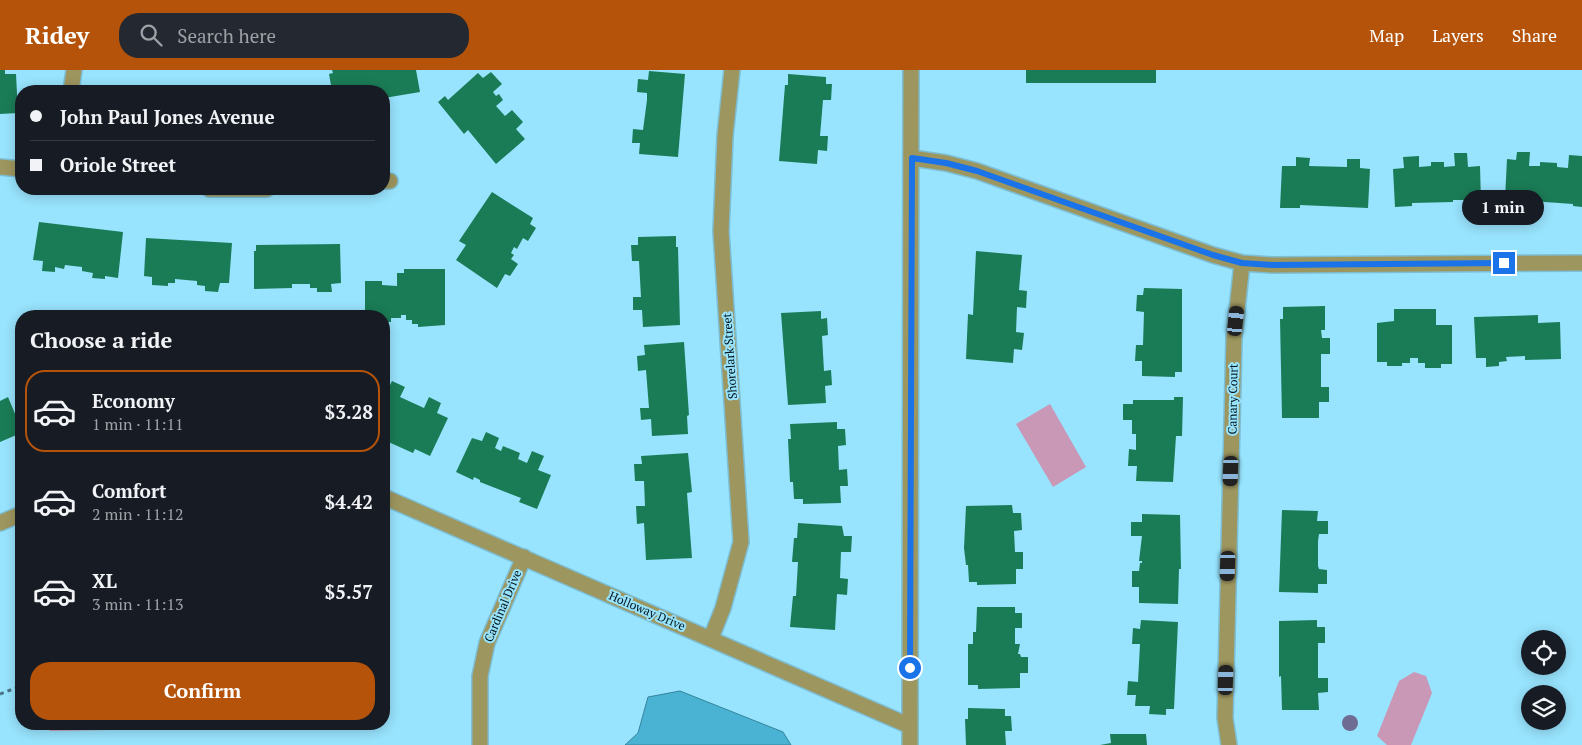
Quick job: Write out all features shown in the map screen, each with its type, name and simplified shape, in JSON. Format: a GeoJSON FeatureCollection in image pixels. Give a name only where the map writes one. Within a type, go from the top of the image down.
{"type":"FeatureCollection","features":[{"type":"Feature","properties":{"kind":"street"},"geometry":{"type":"LineString","coordinates":[[72,85],[74,70]]}},
{"type":"Feature","properties":{"kind":"street","name":"Shorelark Street"},"geometry":{"type":"LineString","coordinates":[[710,638],[723,608],[740,542],[721,231],[725,136],[732,70]]}},
{"type":"Feature","properties":{"kind":"street"},"geometry":{"type":"LineString","coordinates":[[910,745],[911,70]]}},
{"type":"Feature","properties":{"kind":"street"},"geometry":{"type":"LineString","coordinates":[[912,158],[946,163],[977,171],[1213,255],[1242,263],[1272,265],[1582,263]]}},
{"type":"Feature","properties":{"kind":"street"},"geometry":{"type":"LineString","coordinates":[[0,167],[15,168]]}},
{"type":"Feature","properties":{"kind":"street","name":"Canary Court"},"geometry":{"type":"LineString","coordinates":[[1229,745],[1225,718],[1233,367],[1242,263]]}},
{"type":"Feature","properties":{"kind":"street","name":"Holloway Drive"},"geometry":{"type":"LineString","coordinates":[[390,500],[910,726]]}},
{"type":"Feature","properties":{"kind":"street"},"geometry":{"type":"LineString","coordinates":[[0,522],[15,516]]}},
{"type":"Feature","properties":{"kind":"street","name":"Cardinal Drive"},"geometry":{"type":"LineString","coordinates":[[480,745],[480,676],[486,643],[524,557]]}},
{"type":"Feature","properties":{"kind":"path"},"geometry":{"type":"LineString","coordinates":[[0,694],[15,688]]}},
{"type":"Feature","properties":{"kind":"shaded area"},"geometry":{"type":"Polygon","coordinates":[[[1050,404],[1086,467],[1053,487],[1016,424],[1050,404]]]}},
{"type":"Feature","properties":{"kind":"shaded area"},"geometry":{"type":"Polygon","coordinates":[[[1414,672],[1426,676],[1432,693],[1411,745],[1387,745],[1377,736],[1399,681],[1414,672]]]}},
{"type":"Feature","properties":{"kind":"shaded area"},"geometry":{"type":"Polygon","coordinates":[[[49,730],[111,730],[50,731],[49,730]]]}},
{"type":"Feature","properties":{"kind":"water"},"geometry":{"type":"Polygon","coordinates":[[[680,691],[783,732],[791,745],[625,745],[638,733],[648,697],[680,691]]]}},
{"type":"Feature","properties":{"kind":"building"},"geometry":{"type":"Polygon","coordinates":[[[0,70],[5,70],[5,74],[16,74],[15,113],[0,114],[0,70]]]}},
{"type":"Feature","properties":{"kind":"building"},"geometry":{"type":"Polygon","coordinates":[[[332,70],[416,70],[420,92],[390,97],[390,85],[331,85],[329,74],[333,73],[332,70]]]}},
{"type":"Feature","properties":{"kind":"building"},"geometry":{"type":"Polygon","coordinates":[[[1026,70],[1156,70],[1156,83],[1026,83],[1026,70]]]}},
{"type":"Feature","properties":{"kind":"building"},"geometry":{"type":"Polygon","coordinates":[[[649,71],[685,74],[678,157],[639,154],[640,143],[632,143],[633,129],[643,130],[647,100],[647,93],[637,92],[638,79],[648,80],[649,71]]]}},
{"type":"Feature","properties":{"kind":"building"},"geometry":{"type":"Polygon","coordinates":[[[491,72],[502,84],[493,92],[496,96],[499,94],[503,100],[496,106],[505,116],[512,110],[523,122],[516,129],[525,139],[496,164],[468,130],[464,134],[438,102],[445,96],[448,100],[478,73],[483,78],[491,72]]]}},
{"type":"Feature","properties":{"kind":"building"},"geometry":{"type":"Polygon","coordinates":[[[788,74],[826,77],[826,84],[832,84],[831,100],[823,100],[820,136],[828,136],[827,151],[818,150],[817,164],[779,161],[785,85],[788,85],[788,74]]]}},
{"type":"Feature","properties":{"kind":"building"},"geometry":{"type":"Polygon","coordinates":[[[1517,152],[1530,152],[1529,166],[1540,166],[1540,162],[1557,163],[1557,167],[1568,168],[1569,155],[1582,156],[1582,207],[1573,206],[1573,204],[1505,199],[1507,159],[1516,160],[1517,152]]]}},
{"type":"Feature","properties":{"kind":"building"},"geometry":{"type":"Polygon","coordinates":[[[1454,153],[1467,153],[1468,167],[1480,166],[1481,203],[1464,203],[1464,200],[1453,200],[1453,202],[1412,203],[1412,206],[1395,207],[1393,169],[1404,168],[1403,157],[1419,156],[1419,167],[1431,166],[1431,162],[1444,162],[1444,167],[1455,166],[1454,153]]]}},
{"type":"Feature","properties":{"kind":"building"},"geometry":{"type":"Polygon","coordinates":[[[1296,157],[1310,158],[1309,166],[1347,167],[1347,159],[1360,159],[1360,168],[1370,169],[1368,208],[1300,205],[1300,208],[1280,208],[1282,166],[1296,166],[1296,157]]]}},
{"type":"Feature","properties":{"kind":"building"},"geometry":{"type":"Polygon","coordinates":[[[492,192],[533,218],[530,224],[536,228],[528,241],[523,238],[517,249],[514,247],[511,253],[514,255],[511,259],[518,264],[510,276],[505,274],[497,288],[456,260],[466,245],[459,241],[492,192]]]}},
{"type":"Feature","properties":{"kind":"building"},"geometry":{"type":"Polygon","coordinates":[[[39,222],[123,232],[118,278],[105,276],[105,279],[92,278],[93,273],[82,271],[82,267],[65,265],[64,269],[55,267],[55,272],[42,271],[43,261],[33,260],[39,222]]]}},
{"type":"Feature","properties":{"kind":"building"},"geometry":{"type":"Polygon","coordinates":[[[676,236],[676,247],[678,247],[680,325],[643,327],[642,310],[633,310],[633,297],[641,297],[639,261],[632,261],[631,245],[638,245],[638,237],[676,236]]]}},
{"type":"Feature","properties":{"kind":"building"},"geometry":{"type":"Polygon","coordinates":[[[146,238],[232,243],[229,283],[220,283],[218,292],[205,291],[205,286],[197,285],[197,281],[175,279],[175,283],[168,283],[168,286],[152,285],[152,277],[144,276],[146,238]]]}},
{"type":"Feature","properties":{"kind":"building"},"geometry":{"type":"Polygon","coordinates":[[[340,244],[341,283],[331,284],[332,292],[317,292],[317,288],[310,288],[310,284],[292,284],[292,288],[254,289],[254,251],[256,251],[256,245],[340,244]]]}},
{"type":"Feature","properties":{"kind":"building"},"geometry":{"type":"Polygon","coordinates":[[[976,251],[1022,255],[1019,290],[1027,291],[1026,308],[1017,307],[1016,332],[1024,333],[1022,350],[1014,349],[1013,363],[966,359],[968,314],[973,315],[976,251]]]}},
{"type":"Feature","properties":{"kind":"building"},"geometry":{"type":"Polygon","coordinates":[[[404,269],[445,269],[445,325],[418,327],[418,324],[412,324],[412,320],[406,320],[406,315],[401,315],[401,318],[391,318],[390,322],[390,310],[365,310],[365,281],[382,281],[382,285],[397,286],[397,273],[404,273],[404,269]]]}},
{"type":"Feature","properties":{"kind":"building"},"geometry":{"type":"Polygon","coordinates":[[[1144,288],[1182,289],[1182,372],[1175,372],[1175,377],[1142,376],[1142,361],[1135,361],[1136,345],[1143,345],[1144,312],[1136,311],[1137,295],[1143,295],[1144,288]]]}},
{"type":"Feature","properties":{"kind":"building"},"geometry":{"type":"Polygon","coordinates":[[[1325,306],[1325,330],[1321,330],[1322,338],[1330,338],[1330,354],[1321,354],[1321,387],[1329,387],[1329,402],[1319,402],[1319,418],[1282,418],[1280,319],[1283,319],[1283,307],[1325,306]]]}},
{"type":"Feature","properties":{"kind":"building"},"geometry":{"type":"Polygon","coordinates":[[[1394,309],[1436,309],[1436,325],[1452,325],[1452,364],[1441,364],[1441,368],[1425,368],[1425,363],[1418,363],[1418,358],[1410,358],[1410,363],[1402,363],[1402,366],[1387,366],[1387,362],[1377,362],[1377,323],[1394,321],[1394,309]]]}},
{"type":"Feature","properties":{"kind":"building"},"geometry":{"type":"Polygon","coordinates":[[[821,311],[821,319],[827,318],[828,335],[822,336],[824,371],[831,370],[832,385],[825,386],[826,403],[788,405],[781,313],[821,311]]]}},
{"type":"Feature","properties":{"kind":"building"},"geometry":{"type":"Polygon","coordinates":[[[1538,315],[1538,323],[1560,322],[1561,359],[1525,360],[1525,356],[1506,357],[1507,361],[1499,362],[1499,366],[1486,367],[1486,358],[1476,358],[1474,317],[1538,315]]]}},
{"type":"Feature","properties":{"kind":"building"},"geometry":{"type":"Polygon","coordinates":[[[684,342],[689,415],[687,416],[688,434],[652,436],[651,419],[641,420],[640,408],[649,408],[646,370],[638,371],[637,356],[645,355],[644,345],[684,342]]]}},
{"type":"Feature","properties":{"kind":"building"},"geometry":{"type":"Polygon","coordinates":[[[392,381],[405,387],[400,397],[424,408],[429,397],[441,403],[437,413],[448,418],[430,456],[415,449],[413,453],[390,443],[390,385],[392,381]]]}},
{"type":"Feature","properties":{"kind":"building"},"geometry":{"type":"Polygon","coordinates":[[[8,397],[15,414],[15,436],[0,442],[0,401],[8,397]]]}},
{"type":"Feature","properties":{"kind":"building"},"geometry":{"type":"Polygon","coordinates":[[[1174,397],[1183,397],[1182,436],[1176,436],[1173,482],[1136,481],[1137,466],[1128,466],[1129,449],[1136,450],[1136,434],[1132,434],[1132,420],[1123,420],[1123,404],[1133,404],[1133,400],[1174,400],[1174,397]]]}},
{"type":"Feature","properties":{"kind":"building"},"geometry":{"type":"Polygon","coordinates":[[[837,422],[837,429],[845,429],[846,445],[838,446],[839,470],[847,469],[848,486],[840,486],[841,503],[803,504],[803,499],[794,499],[793,482],[790,482],[788,439],[791,439],[790,424],[837,422]]]}},
{"type":"Feature","properties":{"kind":"building"},"geometry":{"type":"Polygon","coordinates":[[[486,432],[499,438],[495,448],[501,451],[503,446],[520,453],[518,459],[527,463],[532,451],[544,456],[538,470],[551,475],[537,509],[519,502],[521,498],[480,482],[480,480],[474,477],[473,480],[456,472],[472,438],[482,441],[486,432]]]}},
{"type":"Feature","properties":{"kind":"building"},"geometry":{"type":"Polygon","coordinates":[[[688,453],[692,492],[687,493],[692,558],[646,560],[644,523],[637,524],[636,506],[645,506],[644,481],[635,481],[634,464],[642,464],[641,456],[688,453]]]}},
{"type":"Feature","properties":{"kind":"building"},"geometry":{"type":"Polygon","coordinates":[[[1012,505],[1013,513],[1021,513],[1022,530],[1014,531],[1015,552],[1023,552],[1023,569],[1016,569],[1016,584],[977,585],[977,582],[969,582],[964,548],[966,506],[1012,505]]]}},
{"type":"Feature","properties":{"kind":"building"},"geometry":{"type":"Polygon","coordinates":[[[1282,510],[1318,511],[1317,521],[1328,521],[1328,534],[1319,534],[1318,541],[1318,566],[1319,569],[1327,570],[1327,584],[1318,584],[1318,593],[1279,592],[1282,510]]]}},
{"type":"Feature","properties":{"kind":"building"},"geometry":{"type":"Polygon","coordinates":[[[1142,514],[1180,515],[1181,569],[1179,569],[1178,604],[1139,603],[1139,587],[1132,587],[1132,571],[1139,571],[1140,563],[1142,563],[1142,561],[1139,561],[1142,536],[1131,536],[1131,522],[1142,522],[1142,514]]]}},
{"type":"Feature","properties":{"kind":"building"},"geometry":{"type":"Polygon","coordinates":[[[798,523],[842,526],[844,536],[852,536],[851,552],[841,552],[840,578],[848,579],[847,595],[837,594],[835,630],[790,627],[793,596],[796,596],[798,562],[792,562],[794,538],[797,538],[798,523]]]}},
{"type":"Feature","properties":{"kind":"building"},"geometry":{"type":"Polygon","coordinates":[[[977,607],[1015,607],[1015,613],[1022,613],[1022,628],[1015,628],[1015,644],[1020,644],[1018,654],[1021,657],[1028,657],[1028,673],[1020,673],[1020,688],[978,689],[978,685],[968,685],[968,644],[973,644],[973,632],[976,632],[977,607]]]}},
{"type":"Feature","properties":{"kind":"building"},"geometry":{"type":"Polygon","coordinates":[[[1141,620],[1178,622],[1174,709],[1166,709],[1166,715],[1149,714],[1150,706],[1135,706],[1136,695],[1127,695],[1128,681],[1138,682],[1140,644],[1132,644],[1133,628],[1140,629],[1141,620]]]}},
{"type":"Feature","properties":{"kind":"building"},"geometry":{"type":"Polygon","coordinates":[[[1317,620],[1317,627],[1325,627],[1325,643],[1318,643],[1318,678],[1328,678],[1328,692],[1318,693],[1319,710],[1282,710],[1281,676],[1279,677],[1279,621],[1317,620]]]}},
{"type":"Feature","properties":{"kind":"building"},"geometry":{"type":"Polygon","coordinates":[[[968,708],[1005,709],[1005,716],[1011,716],[1012,731],[1005,731],[1006,745],[966,745],[965,719],[968,719],[968,708]]]}},
{"type":"Feature","properties":{"kind":"building"},"geometry":{"type":"Polygon","coordinates":[[[1110,734],[1146,734],[1147,745],[1100,745],[1111,743],[1110,734]]]}},
{"type":"Feature","properties":{"kind":"route"},"geometry":{"type":"LineString","coordinates":[[910,668],[912,158],[946,163],[977,171],[1213,255],[1242,263],[1272,265],[1504,263]]}}]}
